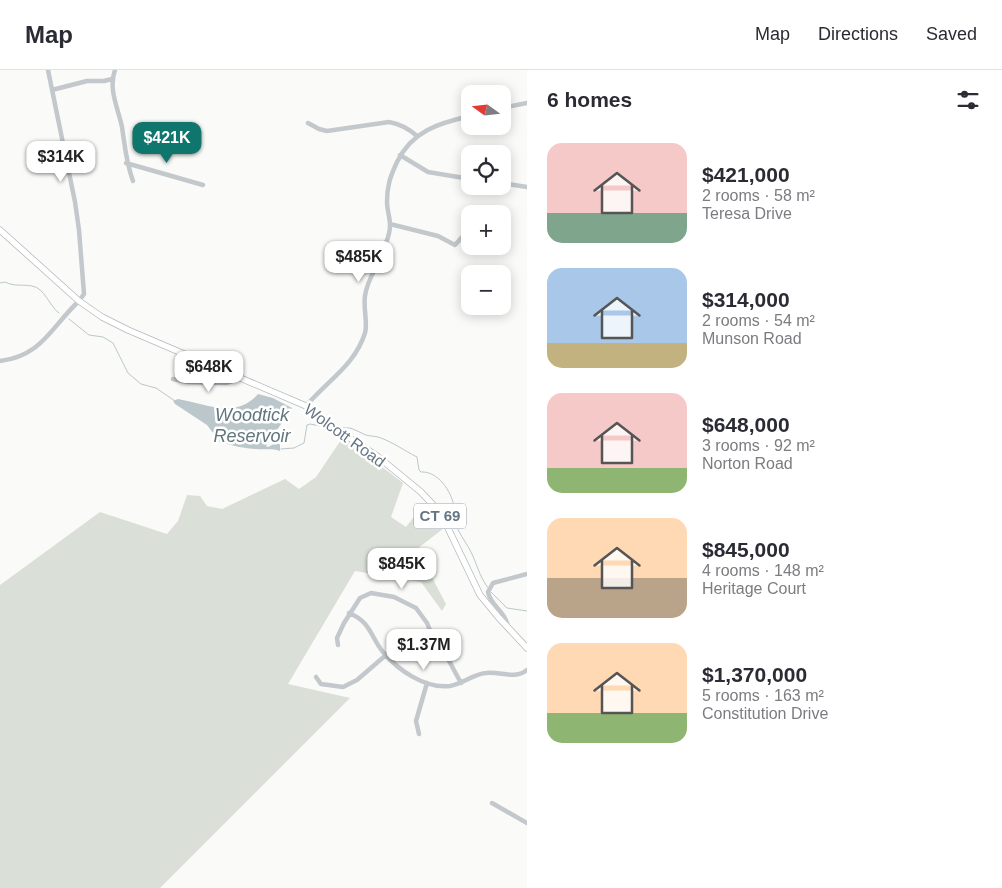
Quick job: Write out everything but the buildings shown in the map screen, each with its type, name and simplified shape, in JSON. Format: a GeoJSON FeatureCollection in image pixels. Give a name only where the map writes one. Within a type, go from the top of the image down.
{"type":"FeatureCollection","features":[{"type":"Feature","properties":{"kind":"main road","name":"Wolcott Road"},"geometry":{"type":"LineString","coordinates":[[0,230],[79,301],[102,318],[306,406],[377,456],[421,492],[435,507],[448,526],[480,595],[527,648]]}},
{"type":"Feature","properties":{"kind":"street"},"geometry":{"type":"LineString","coordinates":[[0,361],[14,360],[35,350],[84,294],[75,202],[48,70]]}},
{"type":"Feature","properties":{"kind":"street"},"geometry":{"type":"LineString","coordinates":[[115,70],[112,79],[122,128],[126,163],[133,181]]}},
{"type":"Feature","properties":{"kind":"street"},"geometry":{"type":"LineString","coordinates":[[52,90],[87,81],[112,79]]}},
{"type":"Feature","properties":{"kind":"street"},"geometry":{"type":"LineString","coordinates":[[511,106],[527,103]]}},
{"type":"Feature","properties":{"kind":"street"},"geometry":{"type":"LineString","coordinates":[[306,406],[338,376],[353,358],[366,332],[365,294],[386,244],[390,224],[387,204],[388,181],[400,155],[417,136],[429,128],[443,122],[461,118]]}},
{"type":"Feature","properties":{"kind":"street"},"geometry":{"type":"LineString","coordinates":[[308,123],[327,131],[389,122],[403,126],[417,136]]}},
{"type":"Feature","properties":{"kind":"street"},"geometry":{"type":"LineString","coordinates":[[400,155],[428,172],[461,178]]}},
{"type":"Feature","properties":{"kind":"street"},"geometry":{"type":"LineString","coordinates":[[126,163],[204,185]]}},
{"type":"Feature","properties":{"kind":"street"},"geometry":{"type":"LineString","coordinates":[[511,185],[527,187]]}},
{"type":"Feature","properties":{"kind":"street"},"geometry":{"type":"LineString","coordinates":[[390,224],[438,236],[455,245],[461,238]]}},
{"type":"Feature","properties":{"kind":"street"},"geometry":{"type":"LineString","coordinates":[[173,378],[188,382],[226,383],[232,382],[236,376]]}},
{"type":"Feature","properties":{"kind":"street"},"geometry":{"type":"LineString","coordinates":[[508,628],[506,618],[491,601],[488,592],[492,584],[527,574]]}},
{"type":"Feature","properties":{"kind":"street"},"geometry":{"type":"LineString","coordinates":[[338,645],[337,638],[349,613],[360,598],[371,593],[394,597],[416,608],[427,623],[436,645],[448,659],[462,683]]}},
{"type":"Feature","properties":{"kind":"street"},"geometry":{"type":"LineString","coordinates":[[349,613],[358,616],[369,626],[386,655],[393,662],[414,677],[428,683],[450,686],[486,673],[511,675],[522,674],[527,670]]}},
{"type":"Feature","properties":{"kind":"street"},"geometry":{"type":"LineString","coordinates":[[316,677],[321,684],[343,687],[357,680],[386,655]]}},
{"type":"Feature","properties":{"kind":"street"},"geometry":{"type":"LineString","coordinates":[[419,734],[416,721],[428,683]]}},
{"type":"Feature","properties":{"kind":"street"},"geometry":{"type":"LineString","coordinates":[[492,804],[527,823]]}},
{"type":"Feature","properties":{"kind":"shaded area"},"geometry":{"type":"Polygon","coordinates":[[[343,437],[403,483],[391,517],[406,527],[424,504],[431,510],[444,528],[417,549],[446,604],[442,611],[421,582],[355,571],[288,684],[350,698],[160,888],[0,888],[0,585],[100,512],[167,534],[178,521],[187,495],[200,496],[207,506],[222,509],[285,479],[299,489],[316,477],[343,437]]]}},
{"type":"Feature","properties":{"kind":"water","name":"Woodtick Reservoir"},"geometry":{"type":"Polygon","coordinates":[[[258,394],[273,398],[292,408],[266,446],[268,447],[276,443],[280,444],[280,451],[233,446],[220,442],[207,425],[173,401],[178,399],[220,408],[231,408],[250,402],[258,394]]]}},
{"type":"Feature","properties":{"kind":"waterway"},"geometry":{"type":"LineString","coordinates":[[0,283],[5,282],[36,287],[59,313]]}},
{"type":"Feature","properties":{"kind":"waterway"},"geometry":{"type":"LineString","coordinates":[[69,319],[89,335],[103,337],[113,343],[128,373],[141,384],[156,388],[175,401]]}},
{"type":"Feature","properties":{"kind":"waterway"},"geometry":{"type":"LineString","coordinates":[[281,449],[294,448],[304,443],[307,425],[320,426],[329,432],[335,431]]}},
{"type":"Feature","properties":{"kind":"waterway"},"geometry":{"type":"LineString","coordinates":[[339,429],[350,428],[393,444],[417,457],[421,472],[433,475],[443,483],[452,500],[456,526],[489,589]]}},
{"type":"Feature","properties":{"kind":"waterway"},"geometry":{"type":"LineString","coordinates":[[491,592],[507,608],[527,611]]}}]}
